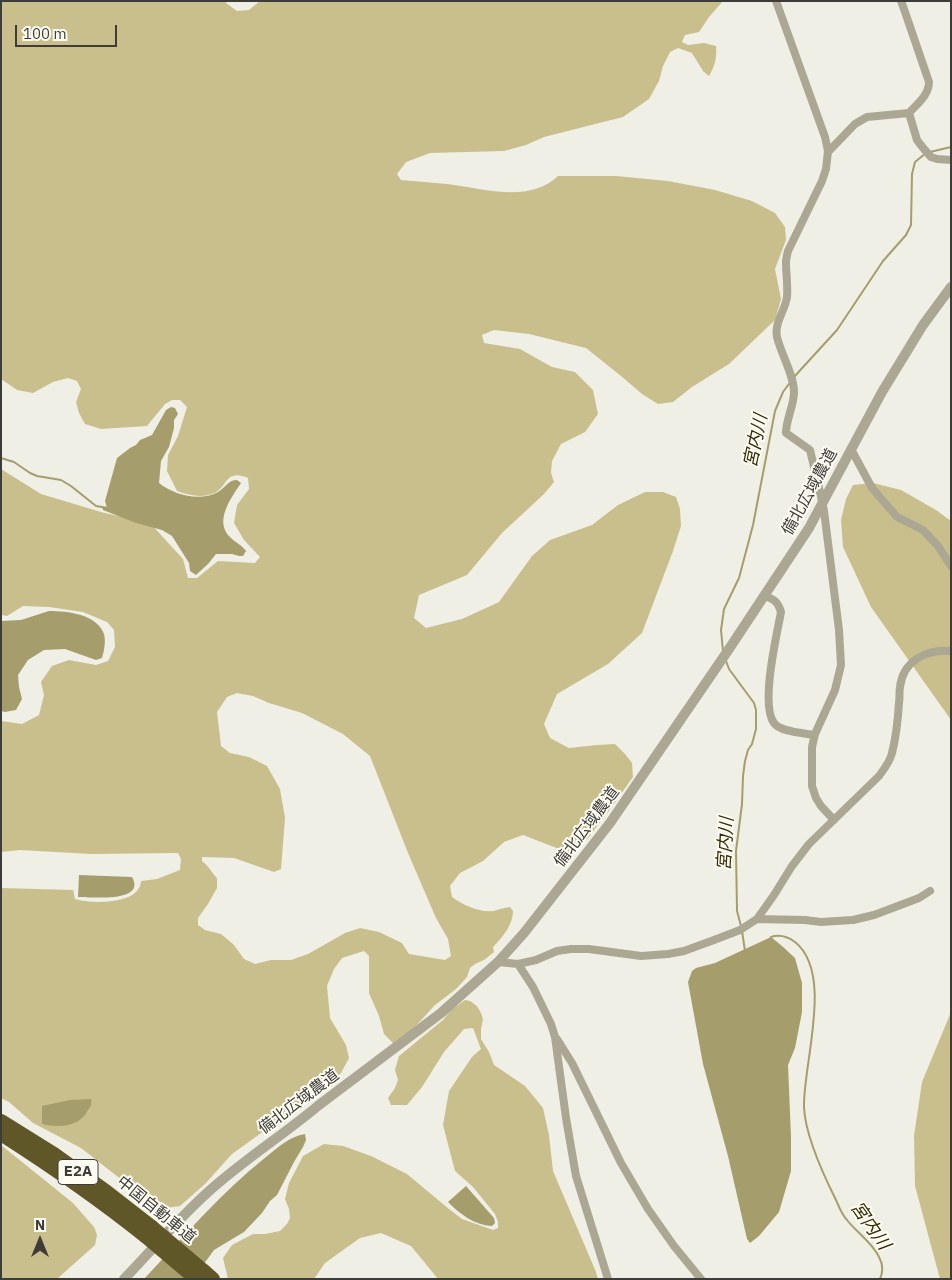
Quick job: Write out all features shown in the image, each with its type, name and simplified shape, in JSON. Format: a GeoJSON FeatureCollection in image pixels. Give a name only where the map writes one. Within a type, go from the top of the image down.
{"type":"FeatureCollection","features":[{"type":"Feature","properties":{"kind":"highway","name":"中国自動車道"},"geometry":{"type":"LineString","coordinates":[[1,1121],[61,1159],[107,1192],[149,1231],[204,1276]]}},
{"type":"Feature","properties":{"kind":"highway","name":"中国自動車道"},"geometry":{"type":"LineString","coordinates":[[1,1134],[149,1231]]}},
{"type":"Feature","properties":{"kind":"street"},"geometry":{"type":"LineString","coordinates":[[776,1],[825,137],[828,152],[822,182],[788,251],[786,263],[787,297],[784,311],[776,328],[777,338],[794,391],[786,433],[810,450],[824,511],[839,630],[841,665],[835,690],[824,710],[814,735],[812,747],[812,786],[821,806],[834,820]]}},
{"type":"Feature","properties":{"kind":"street"},"geometry":{"type":"LineString","coordinates":[[828,152],[855,124],[867,117],[909,113],[930,88],[930,82],[901,1]]}},
{"type":"Feature","properties":{"kind":"street"},"geometry":{"type":"LineString","coordinates":[[909,113],[917,140],[931,157],[951,160]]}},
{"type":"Feature","properties":{"kind":"street","name":"備北広域農道"},"geometry":{"type":"LineString","coordinates":[[124,1279],[183,1215],[208,1192],[255,1153],[442,1013],[498,962],[524,933],[610,823],[765,596],[809,528],[882,392],[918,334],[951,287]]}},
{"type":"Feature","properties":{"kind":"street"},"geometry":{"type":"LineString","coordinates":[[851,448],[872,488],[897,517],[923,530],[938,546],[951,566]]}},
{"type":"Feature","properties":{"kind":"street"},"geometry":{"type":"LineString","coordinates":[[765,596],[774,599],[779,604],[781,612],[768,688],[773,723],[780,728],[814,735]]}},
{"type":"Feature","properties":{"kind":"street"},"geometry":{"type":"LineString","coordinates":[[498,962],[518,964],[536,960],[557,951],[570,949],[589,949],[641,956],[668,954],[684,951],[740,930],[757,919],[809,844],[885,768],[892,755],[900,686],[906,668],[923,655],[940,650],[951,651]]}},
{"type":"Feature","properties":{"kind":"street"},"geometry":{"type":"LineString","coordinates":[[757,919],[821,922],[854,920],[874,915],[930,892]]}},
{"type":"Feature","properties":{"kind":"street"},"geometry":{"type":"LineString","coordinates":[[518,964],[551,1024],[555,1037],[576,1176],[608,1279]]}},
{"type":"Feature","properties":{"kind":"street"},"geometry":{"type":"LineString","coordinates":[[555,1037],[572,1064],[621,1164],[648,1209],[674,1246],[701,1279]]}},
{"type":"Feature","properties":{"kind":"shaded area"},"geometry":{"type":"Polygon","coordinates":[[[1,1],[226,1],[237,11],[249,10],[260,1],[723,1],[699,32],[685,35],[682,42],[688,45],[704,43],[716,46],[715,61],[709,76],[703,71],[692,53],[678,48],[670,52],[663,66],[659,81],[649,99],[623,117],[544,137],[526,145],[504,151],[430,153],[406,162],[397,174],[401,180],[505,192],[533,190],[546,185],[558,176],[616,176],[668,181],[715,190],[752,201],[775,213],[785,227],[786,240],[775,269],[781,299],[775,320],[729,364],[692,387],[673,402],[658,404],[642,394],[586,348],[529,334],[494,330],[482,335],[484,343],[520,349],[552,367],[575,372],[593,390],[598,414],[585,432],[561,444],[552,461],[551,473],[554,482],[544,494],[502,533],[467,575],[419,595],[414,618],[426,628],[462,619],[499,602],[532,556],[550,540],[592,525],[618,505],[645,492],[663,492],[676,497],[680,509],[681,526],[642,633],[608,664],[557,694],[544,724],[550,738],[569,748],[615,744],[632,763],[633,777],[588,838],[572,854],[523,835],[504,842],[483,861],[460,873],[450,886],[452,897],[477,910],[494,911],[510,907],[513,911],[513,916],[509,926],[493,947],[494,952],[470,968],[467,977],[456,989],[435,1005],[414,1028],[393,1043],[384,1034],[369,993],[369,956],[364,951],[342,958],[334,969],[327,986],[330,1018],[346,1045],[349,1058],[341,1073],[328,1086],[296,1110],[232,1154],[205,1184],[180,1206],[159,1209],[81,1148],[33,1123],[9,1102],[1,1098],[1,888],[73,890],[75,899],[82,901],[114,901],[133,895],[139,889],[141,881],[157,879],[180,870],[181,859],[178,853],[91,854],[20,850],[1,852],[1,721],[22,724],[39,715],[44,695],[41,682],[52,666],[69,660],[96,665],[108,661],[115,647],[114,630],[107,622],[83,612],[49,607],[23,606],[7,616],[1,615],[1,469],[41,494],[101,512],[151,524],[183,559],[188,578],[197,578],[218,561],[255,563],[260,557],[244,540],[234,523],[237,505],[249,489],[248,478],[240,476],[230,477],[217,491],[203,496],[194,496],[177,491],[167,471],[168,455],[178,436],[187,407],[180,400],[172,400],[165,404],[147,426],[101,429],[85,424],[79,413],[76,402],[81,389],[77,381],[68,378],[53,382],[33,393],[17,390],[1,379],[1,1]],[[237,693],[227,697],[217,712],[221,746],[230,753],[249,757],[267,766],[280,789],[285,818],[281,869],[274,872],[234,858],[202,857],[202,861],[217,878],[217,888],[198,918],[198,925],[205,930],[221,934],[234,945],[244,959],[255,964],[271,960],[291,960],[308,954],[345,933],[360,928],[379,932],[402,943],[409,954],[445,960],[451,956],[448,939],[436,918],[408,853],[370,756],[343,734],[302,713],[253,696],[237,693]]]}},
{"type":"Feature","properties":{"kind":"shaded area"},"geometry":{"type":"Polygon","coordinates":[[[171,407],[175,408],[178,414],[174,420],[169,447],[161,461],[159,483],[180,494],[203,497],[218,492],[234,480],[241,483],[226,510],[224,525],[226,532],[231,538],[246,551],[243,556],[216,554],[196,575],[190,571],[189,563],[172,536],[162,530],[136,523],[103,510],[102,507],[107,508],[105,501],[117,458],[140,440],[152,435],[166,410],[171,407]]]}},
{"type":"Feature","properties":{"kind":"shaded area"},"geometry":{"type":"Polygon","coordinates":[[[873,483],[901,490],[951,521],[951,720],[871,607],[843,547],[841,520],[846,499],[853,485],[873,483]]]}},
{"type":"Feature","properties":{"kind":"shaded area"},"geometry":{"type":"Polygon","coordinates":[[[49,611],[81,615],[95,622],[104,634],[105,643],[102,658],[96,660],[65,649],[44,650],[28,660],[18,675],[22,699],[16,710],[1,711],[1,621],[21,620],[49,611]]]}},
{"type":"Feature","properties":{"kind":"shaded area"},"geometry":{"type":"Polygon","coordinates":[[[79,875],[132,877],[134,885],[132,891],[125,895],[104,898],[78,897],[79,875]]]}},
{"type":"Feature","properties":{"kind":"shaded area"},"geometry":{"type":"Polygon","coordinates":[[[771,937],[795,958],[802,983],[802,1012],[795,1048],[788,1065],[791,1171],[779,1212],[759,1236],[750,1243],[747,1239],[728,1156],[703,1064],[688,982],[692,971],[696,968],[715,963],[771,937]]]}},
{"type":"Feature","properties":{"kind":"shaded area"},"geometry":{"type":"Polygon","coordinates":[[[465,1000],[477,1006],[481,1013],[483,1019],[481,1039],[494,1065],[525,1086],[543,1108],[549,1135],[553,1171],[598,1279],[438,1279],[411,1246],[381,1233],[360,1238],[325,1263],[314,1279],[228,1279],[223,1258],[232,1245],[253,1234],[280,1231],[287,1224],[290,1218],[285,1199],[289,1183],[303,1156],[324,1144],[343,1146],[371,1156],[407,1174],[462,1219],[493,1230],[498,1228],[495,1214],[473,1187],[455,1171],[443,1125],[449,1091],[472,1057],[481,1049],[473,1028],[464,1029],[444,1052],[422,1087],[407,1105],[391,1105],[388,1098],[398,1080],[395,1070],[399,1056],[465,1000]]]}},
{"type":"Feature","properties":{"kind":"shaded area"},"geometry":{"type":"Polygon","coordinates":[[[951,1012],[951,1279],[940,1279],[915,1186],[914,1136],[922,1082],[951,1012]]]}},
{"type":"Feature","properties":{"kind":"shaded area"},"geometry":{"type":"Polygon","coordinates":[[[91,1099],[91,1106],[80,1120],[61,1126],[42,1124],[42,1106],[70,1100],[91,1099]]]}},
{"type":"Feature","properties":{"kind":"shaded area"},"geometry":{"type":"Polygon","coordinates":[[[305,1134],[306,1140],[303,1147],[277,1195],[244,1232],[214,1250],[193,1279],[144,1279],[233,1185],[284,1143],[294,1137],[305,1134]]]}},
{"type":"Feature","properties":{"kind":"shaded area"},"geometry":{"type":"Polygon","coordinates":[[[1,1145],[73,1203],[94,1227],[97,1235],[95,1245],[57,1279],[1,1279],[1,1145]]]}},
{"type":"Feature","properties":{"kind":"shaded area"},"geometry":{"type":"Polygon","coordinates":[[[466,1186],[494,1218],[495,1223],[492,1226],[479,1224],[468,1218],[448,1202],[466,1186]]]}},
{"type":"Feature","properties":{"kind":"waterway","name":"宮内川"},"geometry":{"type":"LineString","coordinates":[[930,152],[951,147]]}},
{"type":"Feature","properties":{"kind":"waterway","name":"宮内川"},"geometry":{"type":"LineString","coordinates":[[794,377],[837,330],[883,261],[906,235],[911,225],[912,174],[915,162],[926,153]]}},
{"type":"Feature","properties":{"kind":"waterway","name":"宮内川"},"geometry":{"type":"LineString","coordinates":[[723,651],[721,630],[724,609],[739,578],[753,525],[775,411],[783,392],[791,381]]}},
{"type":"Feature","properties":{"kind":"waterway"},"geometry":{"type":"LineString","coordinates":[[1,458],[14,462],[37,476],[61,480],[96,506],[108,508]]}},
{"type":"Feature","properties":{"kind":"waterway","name":"宮内川"},"geometry":{"type":"LineString","coordinates":[[726,661],[729,669],[754,703],[756,710],[756,729],[745,761],[736,851],[737,911],[741,926]]}},
{"type":"Feature","properties":{"kind":"waterway","name":"宮内川"},"geometry":{"type":"LineString","coordinates":[[742,931],[745,951]]}},
{"type":"Feature","properties":{"kind":"waterway","name":"宮内川"},"geometry":{"type":"LineString","coordinates":[[770,940],[774,936],[787,937],[795,942],[807,956],[813,975],[815,996],[814,1020],[805,1089],[805,1118],[811,1142],[842,1213],[872,1247],[880,1260],[882,1268],[880,1279]]}}]}
